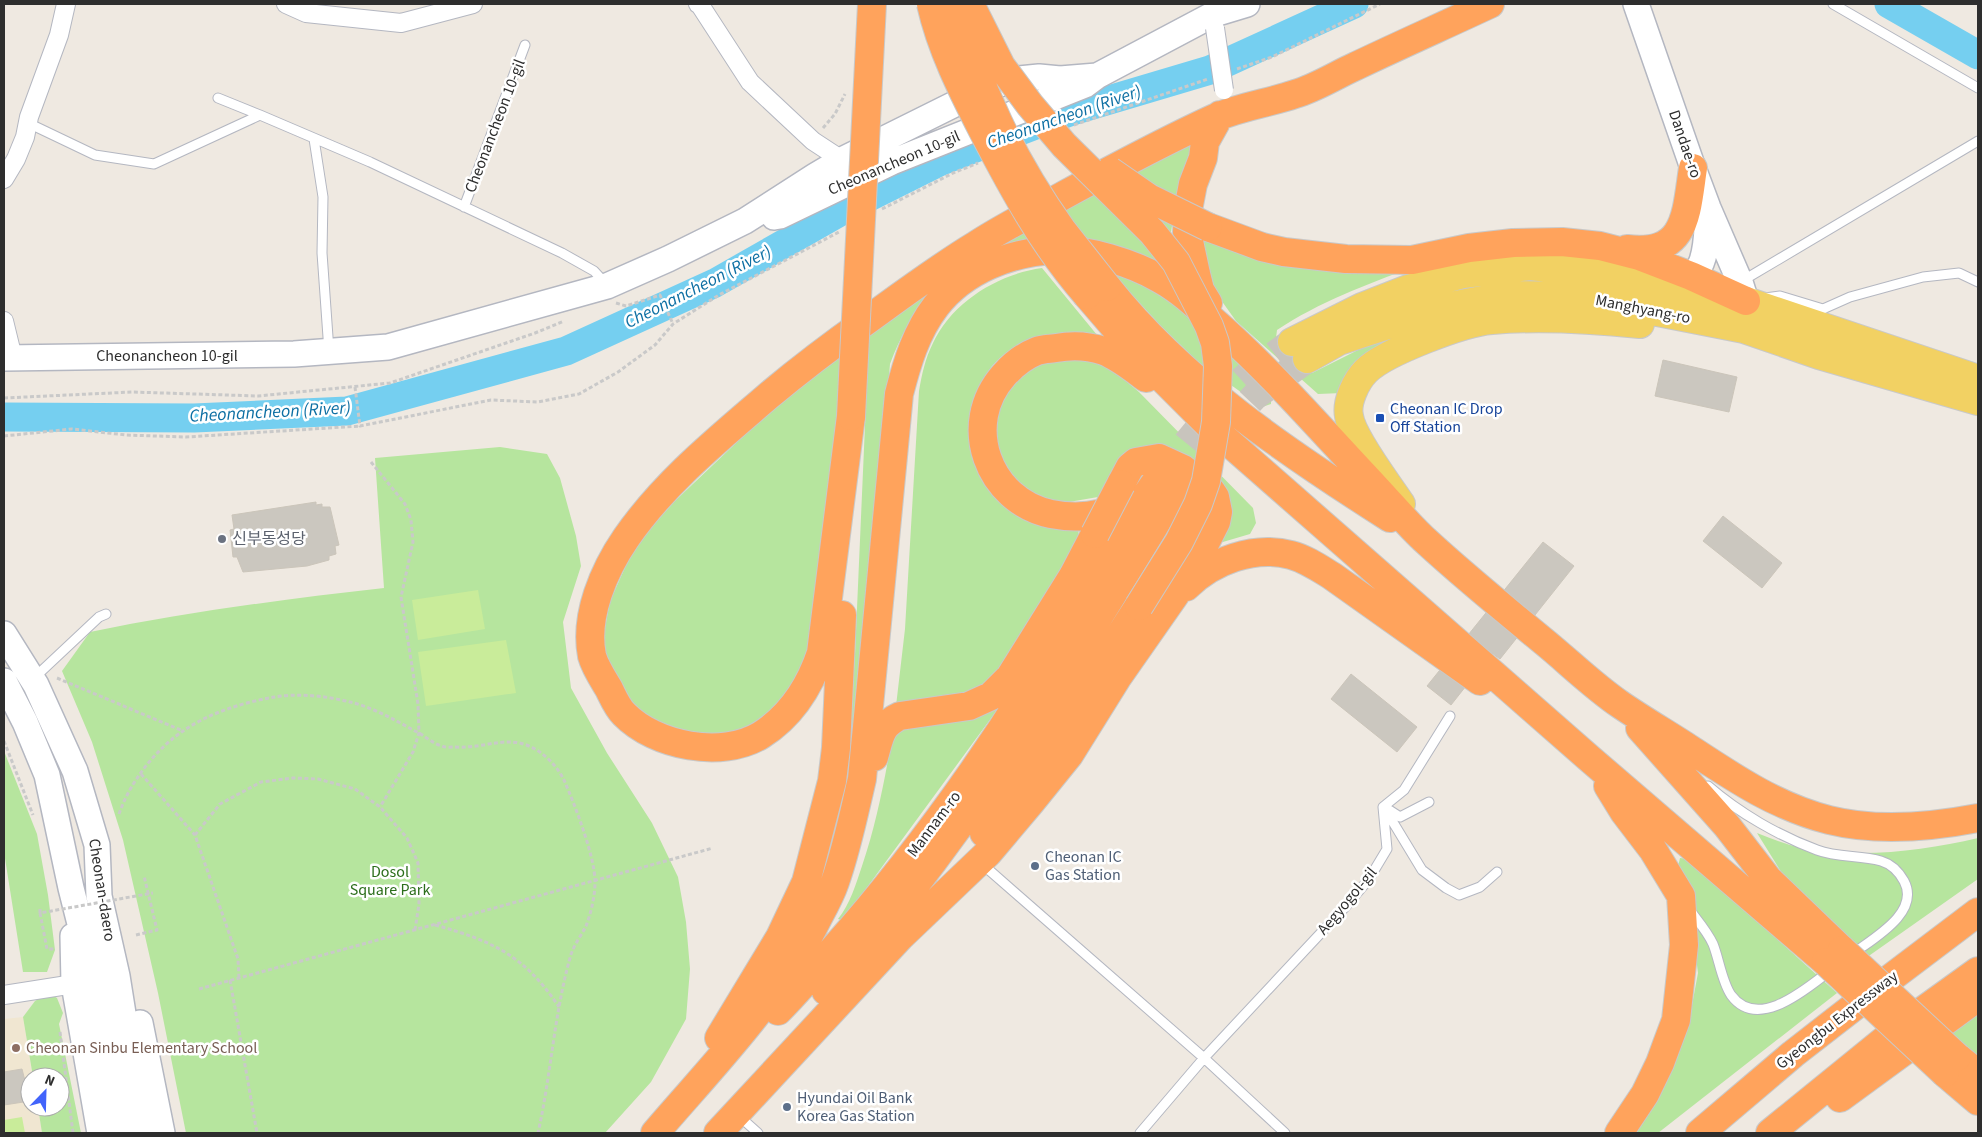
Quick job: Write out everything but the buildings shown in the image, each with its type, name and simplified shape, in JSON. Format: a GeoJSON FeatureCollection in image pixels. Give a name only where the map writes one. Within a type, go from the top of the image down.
{"type":"FeatureCollection","features":[{"type":"Feature","properties":{"kind":"highway"},"geometry":{"type":"LineString","coordinates":[[650,1133],[710,1052],[780,937],[806,882],[832,781],[836,748],[872,4]]}},
{"type":"Feature","properties":{"kind":"highway"},"geometry":{"type":"LineString","coordinates":[[931,4],[944,48],[959,84],[1005,175],[1063,268],[1124,309],[1160,347],[1230,406],[1283,447],[1425,541],[1618,703],[1735,779],[1774,800],[1831,821],[1863,826],[1910,826],[1978,818]]}},
{"type":"Feature","properties":{"kind":"highway"},"geometry":{"type":"LineString","coordinates":[[956,4],[963,35],[983,90],[1013,148],[1097,291],[1137,353],[1209,425],[1590,759],[1834,956],[1951,1065],[1978,1101]]}},
{"type":"Feature","properties":{"kind":"highway"},"geometry":{"type":"LineString","coordinates":[[971,4],[1017,69],[1064,128],[1092,156],[1114,174],[1149,198],[1208,226],[1243,241],[1284,252],[1355,259],[1412,260],[1469,248],[1513,242],[1562,242],[1652,250],[1667,244],[1683,222],[1692,168]]}},
{"type":"Feature","properties":{"kind":"highway"},"geometry":{"type":"LineString","coordinates":[[900,937],[992,822],[1068,715],[1139,606],[1183,534],[1198,504],[1206,481],[1216,422],[1218,366],[1215,343],[1209,326],[1176,262],[1152,232],[1064,145],[1030,105],[1001,66],[971,4]]}},
{"type":"Feature","properties":{"kind":"highway"},"geometry":{"type":"LineString","coordinates":[[851,416],[821,653],[815,672],[802,696],[788,712],[760,736],[740,744],[694,747],[671,742],[634,723],[621,712],[592,657],[592,617],[597,597],[610,567],[625,539],[653,502],[708,447],[796,372],[978,243],[1127,161],[1222,103],[1256,103],[1296,94],[1490,4]]}},
{"type":"Feature","properties":{"kind":"highway"},"geometry":{"type":"LineString","coordinates":[[1204,158],[1205,142],[1222,103]]}},
{"type":"Feature","properties":{"kind":"highway"},"geometry":{"type":"LineString","coordinates":[[1234,339],[1200,290],[1187,232],[1188,210],[1193,184],[1204,158],[1226,132],[1256,103]]}},
{"type":"Feature","properties":{"kind":"highway"},"geometry":{"type":"LineString","coordinates":[[1600,246],[1639,256],[1691,276],[1743,292]]}},
{"type":"Feature","properties":{"kind":"highway"},"geometry":{"type":"LineString","coordinates":[[849,836],[862,779],[868,729],[899,394],[907,362],[923,324],[950,290],[967,275],[992,264],[1030,254],[1064,250],[1118,261],[1158,278],[1191,301],[1263,367],[1425,541]]}},
{"type":"Feature","properties":{"kind":"highway"},"geometry":{"type":"LineString","coordinates":[[1168,483],[1123,505],[1090,517],[1067,517],[1035,511],[1016,499],[1000,483],[986,457],[982,433],[984,412],[994,386],[1014,364],[1037,351],[1073,345],[1105,351],[1209,425]]}},
{"type":"Feature","properties":{"kind":"highway"},"geometry":{"type":"LineString","coordinates":[[656,1133],[751,1023],[783,980],[810,935],[835,884],[885,725],[900,716],[969,706],[991,696],[1010,677],[1073,576],[1130,467],[1136,462],[1159,458],[1183,469],[1211,491],[1215,497],[1218,512],[1216,522],[1206,545],[1174,599],[1117,678],[1068,755],[1031,802],[979,862],[900,937],[718,1133]]}},
{"type":"Feature","properties":{"kind":"highway","name":"Mannam-ro"},"geometry":{"type":"LineString","coordinates":[[656,1133],[786,1003],[871,907],[984,756],[1030,685],[1110,549],[1168,483]]}},
{"type":"Feature","properties":{"kind":"highway","name":"Mannam-ro"},"geometry":{"type":"LineString","coordinates":[[714,1133],[787,1036],[909,894],[981,796],[1089,634],[1168,483]]}},
{"type":"Feature","properties":{"kind":"highway"},"geometry":{"type":"LineString","coordinates":[[1174,599],[1192,581],[1210,568],[1231,559],[1250,553],[1270,552],[1291,555],[1311,563],[1332,576],[1590,759],[1624,812],[1654,850],[1681,896],[1684,945],[1676,1020],[1645,1094],[1619,1133]]}},
{"type":"Feature","properties":{"kind":"highway"},"geometry":{"type":"LineString","coordinates":[[1618,703],[1727,826],[1768,879],[1834,956]]}},
{"type":"Feature","properties":{"kind":"highway","name":"Gyeongbu Expressway"},"geometry":{"type":"LineString","coordinates":[[1700,1133],[1793,1054],[1892,976],[1978,912]]}},
{"type":"Feature","properties":{"kind":"highway"},"geometry":{"type":"LineString","coordinates":[[1770,1133],[1903,1025],[1978,970]]}},
{"type":"Feature","properties":{"kind":"highway"},"geometry":{"type":"LineString","coordinates":[[1789,1133],[1861,1084],[1978,997]]}},
{"type":"Feature","properties":{"kind":"highway"},"geometry":{"type":"LineString","coordinates":[[1951,1065],[1978,1074]]}},
{"type":"Feature","properties":{"kind":"main road","name":"Manghyang-ro"},"geometry":{"type":"LineString","coordinates":[[1978,379],[1743,292],[1628,279],[1609,274],[1530,266],[1463,274],[1408,289],[1362,307],[1300,350],[1339,341],[1440,308],[1509,295],[1576,296],[1744,329],[1819,355],[1978,402]]}},
{"type":"Feature","properties":{"kind":"main road"},"geometry":{"type":"LineString","coordinates":[[1425,541],[1358,438],[1349,416],[1350,400],[1356,386],[1366,371],[1386,357],[1453,328],[1490,320],[1539,319],[1589,319],[1660,326],[1750,348],[1819,355]]}},
{"type":"Feature","properties":{"kind":"street"},"geometry":{"type":"LineString","coordinates":[[4,178],[16,159],[25,137],[28,123],[59,35],[66,4]]}},
{"type":"Feature","properties":{"kind":"street"},"geometry":{"type":"LineString","coordinates":[[286,4],[306,13],[401,23],[473,4]]}},
{"type":"Feature","properties":{"kind":"street","name":"Cheonancheon 10-gil"},"geometry":{"type":"LineString","coordinates":[[700,4],[750,82],[813,141],[842,160]]}},
{"type":"Feature","properties":{"kind":"street","name":"Cheonancheon 10-gil"},"geometry":{"type":"LineString","coordinates":[[745,221],[780,216],[892,162],[1085,85],[1097,76],[1214,15],[1247,4]]}},
{"type":"Feature","properties":{"kind":"street","name":"Dandae-ro"},"geometry":{"type":"LineString","coordinates":[[1636,4],[1692,168],[1743,292],[1744,329]]}},
{"type":"Feature","properties":{"kind":"street"},"geometry":{"type":"LineString","coordinates":[[1214,15],[1222,103]]}},
{"type":"Feature","properties":{"kind":"street","name":"Cheonancheon 10-gil"},"geometry":{"type":"LineString","coordinates":[[8,358],[232,356],[388,346],[610,294],[668,259],[745,221],[842,160],[991,86],[1039,77],[1060,79],[1097,76]]}},
{"type":"Feature","properties":{"kind":"street"},"geometry":{"type":"LineString","coordinates":[[1628,279],[1677,281],[1691,276],[1697,271],[1703,260],[1706,245],[1708,208]]}},
{"type":"Feature","properties":{"kind":"street"},"geometry":{"type":"LineString","coordinates":[[4,321],[8,358]]}},
{"type":"Feature","properties":{"kind":"street","name":"Cheonan-daero"},"geometry":{"type":"LineString","coordinates":[[4,634],[32,680],[75,771],[97,845],[100,896],[116,976],[142,1133]]}},
{"type":"Feature","properties":{"kind":"street","name":"Cheonan-daero"},"geometry":{"type":"LineString","coordinates":[[4,680],[25,722],[47,775],[62,895],[96,987],[123,1133]]}},
{"type":"Feature","properties":{"kind":"street"},"geometry":{"type":"LineString","coordinates":[[97,845],[122,925],[162,1133]]}},
{"type":"Feature","properties":{"kind":"street"},"geometry":{"type":"LineString","coordinates":[[62,895],[74,984],[100,1133]]}},
{"type":"Feature","properties":{"kind":"street"},"geometry":{"type":"LineString","coordinates":[[4,995],[74,984]]}},
{"type":"Feature","properties":{"kind":"lane"},"geometry":{"type":"LineString","coordinates":[[1834,4],[1978,88]]}},
{"type":"Feature","properties":{"kind":"lane","name":"Cheonancheon 10-gil"},"geometry":{"type":"LineString","coordinates":[[464,207],[526,45]]}},
{"type":"Feature","properties":{"kind":"lane","name":"Cheonancheon 10-gil"},"geometry":{"type":"LineString","coordinates":[[218,98],[370,162],[562,253],[594,271],[610,294]]}},
{"type":"Feature","properties":{"kind":"lane"},"geometry":{"type":"LineString","coordinates":[[28,123],[95,155],[154,164],[260,115]]}},
{"type":"Feature","properties":{"kind":"lane"},"geometry":{"type":"LineString","coordinates":[[314,140],[323,198],[322,253],[329,351]]}},
{"type":"Feature","properties":{"kind":"lane"},"geometry":{"type":"LineString","coordinates":[[1743,292],[1978,141]]}},
{"type":"Feature","properties":{"kind":"lane","name":"Manghyang-ro"},"geometry":{"type":"LineString","coordinates":[[1743,292],[1780,296],[1823,309],[1850,296],[1923,277],[1959,274],[1978,282]]}},
{"type":"Feature","properties":{"kind":"lane"},"geometry":{"type":"LineString","coordinates":[[32,680],[99,617],[106,614]]}},
{"type":"Feature","properties":{"kind":"lane"},"geometry":{"type":"LineString","coordinates":[[1618,703],[1674,751]]}},
{"type":"Feature","properties":{"kind":"lane"},"geometry":{"type":"LineString","coordinates":[[1383,807],[1404,790],[1450,716]]}},
{"type":"Feature","properties":{"kind":"lane"},"geometry":{"type":"LineString","coordinates":[[1681,896],[1712,942],[1730,993],[1741,1003],[1757,1009],[1782,1004],[1795,996],[1894,923],[1907,901],[1907,890],[1903,879],[1897,871],[1887,864],[1875,860],[1820,851],[1795,840],[1731,804],[1702,780]]}},
{"type":"Feature","properties":{"kind":"lane"},"geometry":{"type":"LineString","coordinates":[[1383,807],[1400,817],[1429,802]]}},
{"type":"Feature","properties":{"kind":"lane"},"geometry":{"type":"LineString","coordinates":[[1383,807],[1422,870],[1446,888],[1459,895],[1480,887],[1497,872]]}},
{"type":"Feature","properties":{"kind":"lane","name":"Aegyogol-gil"},"geometry":{"type":"LineString","coordinates":[[1140,1133],[1204,1058],[1369,879],[1387,849],[1383,807]]}},
{"type":"Feature","properties":{"kind":"lane"},"geometry":{"type":"LineString","coordinates":[[979,862],[1204,1058],[1285,1133]]}},
{"type":"Feature","properties":{"kind":"lane"},"geometry":{"type":"LineString","coordinates":[[737,1114],[758,1133]]}},
{"type":"Feature","properties":{"kind":"path"},"geometry":{"type":"LineString","coordinates":[[813,141],[835,114],[846,92]]}},
{"type":"Feature","properties":{"kind":"path"},"geometry":{"type":"LineString","coordinates":[[610,294],[626,306],[660,295],[673,324]]}},
{"type":"Feature","properties":{"kind":"path"},"geometry":{"type":"LineString","coordinates":[[4,398],[132,392],[258,396],[390,383],[535,333],[568,319]]}},
{"type":"Feature","properties":{"kind":"path"},"geometry":{"type":"LineString","coordinates":[[355,387],[358,415]]}},
{"type":"Feature","properties":{"kind":"path"},"geometry":{"type":"LineString","coordinates":[[4,436],[72,429],[126,435],[186,438],[360,426]]}},
{"type":"Feature","properties":{"kind":"path"},"geometry":{"type":"LineString","coordinates":[[370,462],[405,504],[411,520],[413,542],[401,597],[418,704],[419,733],[413,752],[380,807]]}},
{"type":"Feature","properties":{"kind":"path"},"geometry":{"type":"LineString","coordinates":[[57,678],[183,731]]}},
{"type":"Feature","properties":{"kind":"path"},"geometry":{"type":"LineString","coordinates":[[118,814],[125,795],[153,758],[183,731],[207,718],[243,704],[276,696],[306,695],[351,702],[374,711],[442,746],[473,747],[512,741],[529,746],[552,762],[563,779],[576,812],[590,854],[595,881],[594,894],[586,924],[571,954],[559,1007],[547,1092],[538,1133]]}},
{"type":"Feature","properties":{"kind":"path"},"geometry":{"type":"LineString","coordinates":[[4,741],[36,822]]}},
{"type":"Feature","properties":{"kind":"path"},"geometry":{"type":"LineString","coordinates":[[141,774],[195,835],[238,958],[239,978]]}},
{"type":"Feature","properties":{"kind":"path"},"geometry":{"type":"LineString","coordinates":[[195,835],[220,804],[261,782],[293,778],[318,779],[355,789],[380,807],[407,838],[418,863],[419,904],[415,930]]}},
{"type":"Feature","properties":{"kind":"path"},"geometry":{"type":"LineString","coordinates":[[199,989],[714,848]]}},
{"type":"Feature","properties":{"kind":"path"},"geometry":{"type":"LineString","coordinates":[[136,934],[156,930],[151,894],[144,876]]}},
{"type":"Feature","properties":{"kind":"path"},"geometry":{"type":"LineString","coordinates":[[47,949],[40,911],[151,894]]}},
{"type":"Feature","properties":{"kind":"path"},"geometry":{"type":"LineString","coordinates":[[55,911],[62,895]]}},
{"type":"Feature","properties":{"kind":"path"},"geometry":{"type":"LineString","coordinates":[[435,925],[472,935],[500,948],[526,966],[559,1007]]}},
{"type":"Feature","properties":{"kind":"path"},"geometry":{"type":"LineString","coordinates":[[59,948],[59,954]]}},
{"type":"Feature","properties":{"kind":"path"},"geometry":{"type":"LineString","coordinates":[[230,980],[257,1133]]}},
{"type":"Feature","properties":{"kind":"path"},"geometry":{"type":"LineString","coordinates":[[59,1024],[73,1133]]}},
{"type":"Feature","properties":{"kind":"shaded area","name":"Cheonan Sinbu Elementary School"},"geometry":{"type":"Polygon","coordinates":[[[23,1017],[31,1067],[20,1067],[20,1117],[40,1117],[42,1133],[4,1133],[4,1019],[23,1017]]]}},
{"type":"Feature","properties":{"kind":"green space"},"geometry":{"type":"Polygon","coordinates":[[[1200,133],[1177,195],[1171,232],[1175,250],[1164,275],[1022,243],[996,247],[1200,133]]]}},
{"type":"Feature","properties":{"kind":"green space"},"geometry":{"type":"Polygon","coordinates":[[[1200,239],[1228,249],[1413,267],[1360,287],[1309,311],[1277,330],[1276,338],[1302,369],[1312,373],[1366,346],[1443,320],[1342,393],[1318,394],[1236,321],[1211,286],[1200,239]]]}},
{"type":"Feature","properties":{"kind":"green space"},"geometry":{"type":"Polygon","coordinates":[[[1042,268],[1102,341],[1045,337],[1025,342],[1006,353],[990,369],[981,387],[973,452],[1079,528],[1076,554],[1025,636],[980,692],[896,706],[905,629],[919,391],[926,361],[941,328],[964,303],[978,292],[1009,276],[1042,268]]]}},
{"type":"Feature","properties":{"kind":"green space"},"geometry":{"type":"Polygon","coordinates":[[[1112,273],[1145,286],[1187,312],[1271,396],[1271,404],[1262,407],[1197,361],[1159,324],[1112,273]]]}},
{"type":"Feature","properties":{"kind":"green space"},"geometry":{"type":"Polygon","coordinates":[[[930,290],[907,326],[890,364],[858,739],[837,833],[834,829],[849,744],[855,654],[866,403],[840,402],[806,674],[761,721],[735,731],[702,738],[662,728],[632,705],[606,657],[603,638],[610,601],[632,552],[675,501],[791,391],[930,290]]]}},
{"type":"Feature","properties":{"kind":"green space"},"geometry":{"type":"Polygon","coordinates":[[[1067,356],[1108,366],[1139,392],[1253,508],[1256,523],[1250,534],[1216,544],[1202,472],[1113,475],[1098,497],[1063,503],[1036,497],[1008,474],[998,452],[994,426],[1001,398],[1030,366],[1067,356]]]}},
{"type":"Feature","properties":{"kind":"green space","name":"Dosol Square Park"},"geometry":{"type":"Polygon","coordinates":[[[500,447],[547,454],[560,478],[576,536],[581,566],[563,622],[571,688],[607,753],[652,823],[678,877],[686,922],[690,969],[686,1019],[651,1082],[605,1133],[186,1133],[158,993],[123,840],[92,742],[62,671],[90,632],[163,618],[384,588],[375,458],[500,447]]]}},
{"type":"Feature","properties":{"kind":"green space"},"geometry":{"type":"Polygon","coordinates":[[[478,590],[485,629],[418,640],[412,600],[478,590]]]}},
{"type":"Feature","properties":{"kind":"green space"},"geometry":{"type":"Polygon","coordinates":[[[506,640],[516,693],[426,706],[418,652],[506,640]]]}},
{"type":"Feature","properties":{"kind":"green space"},"geometry":{"type":"Polygon","coordinates":[[[1011,691],[846,916],[842,920],[838,919],[852,894],[872,833],[893,732],[1011,691]]]}},
{"type":"Feature","properties":{"kind":"green space"},"geometry":{"type":"Polygon","coordinates":[[[4,751],[37,834],[48,895],[55,950],[47,972],[23,972],[4,852],[4,751]]]}},
{"type":"Feature","properties":{"kind":"green space"},"geometry":{"type":"Polygon","coordinates":[[[1757,833],[1786,844],[1813,850],[1860,853],[1932,847],[1978,838],[1978,879],[1863,960],[1806,912],[1757,833]]]}},
{"type":"Feature","properties":{"kind":"green space"},"geometry":{"type":"Polygon","coordinates":[[[1680,858],[1688,859],[1837,993],[1658,1133],[1632,1133],[1676,1050],[1692,1005],[1698,973],[1691,917],[1677,871],[1680,858]]]}},
{"type":"Feature","properties":{"kind":"green space"},"geometry":{"type":"Polygon","coordinates":[[[49,993],[57,998],[63,1013],[59,1024],[68,1067],[31,1067],[23,1017],[35,1001],[49,993]]]}},
{"type":"Feature","properties":{"kind":"green space"},"geometry":{"type":"Polygon","coordinates":[[[1978,1010],[1978,1058],[1948,1032],[1978,1010]]]}},
{"type":"Feature","properties":{"kind":"green space"},"geometry":{"type":"Polygon","coordinates":[[[70,1078],[81,1133],[42,1133],[40,1117],[70,1117],[70,1078]]]}},
{"type":"Feature","properties":{"kind":"green space"},"geometry":{"type":"Polygon","coordinates":[[[22,1117],[25,1133],[4,1133],[4,1120],[22,1117]]]}},
{"type":"Feature","properties":{"kind":"waterway","name":"Cheonancheon (River)"},"geometry":{"type":"LineString","coordinates":[[4,417],[194,418],[347,411],[566,351],[715,283],[847,208],[939,162],[1072,111],[1210,70],[1354,4]]}},
{"type":"Feature","properties":{"kind":"waterway","name":"Cheonancheon (River)"},"geometry":{"type":"LineString","coordinates":[[1889,4],[1978,55]]}},
{"type":"Feature","properties":{"kind":"tunnel"},"geometry":{"type":"LineString","coordinates":[[1160,476],[1226,395],[1248,375],[1292,342]]}},
{"type":"Feature","properties":{"kind":"tunnel"},"geometry":{"type":"LineString","coordinates":[[1221,432],[1255,396],[1307,359]]}},
{"type":"Feature","properties":{"kind":"place","name":"Cheonan IC Drop Off Station"},"geometry":{"type":"Point","coordinates":[1380,418]}},
{"type":"Feature","properties":{"kind":"place","name":"신부동성당"},"geometry":{"type":"Point","coordinates":[222,539]}},
{"type":"Feature","properties":{"kind":"place","name":"Cheonan IC Gas Station"},"geometry":{"type":"Point","coordinates":[1035,866]}},
{"type":"Feature","properties":{"kind":"place","name":"Cheonan Sinbu Elementary School"},"geometry":{"type":"Point","coordinates":[16,1048]}},
{"type":"Feature","properties":{"kind":"place","name":"Hyundai Oil Bank Korea Gas Station"},"geometry":{"type":"Point","coordinates":[787,1107]}}]}
